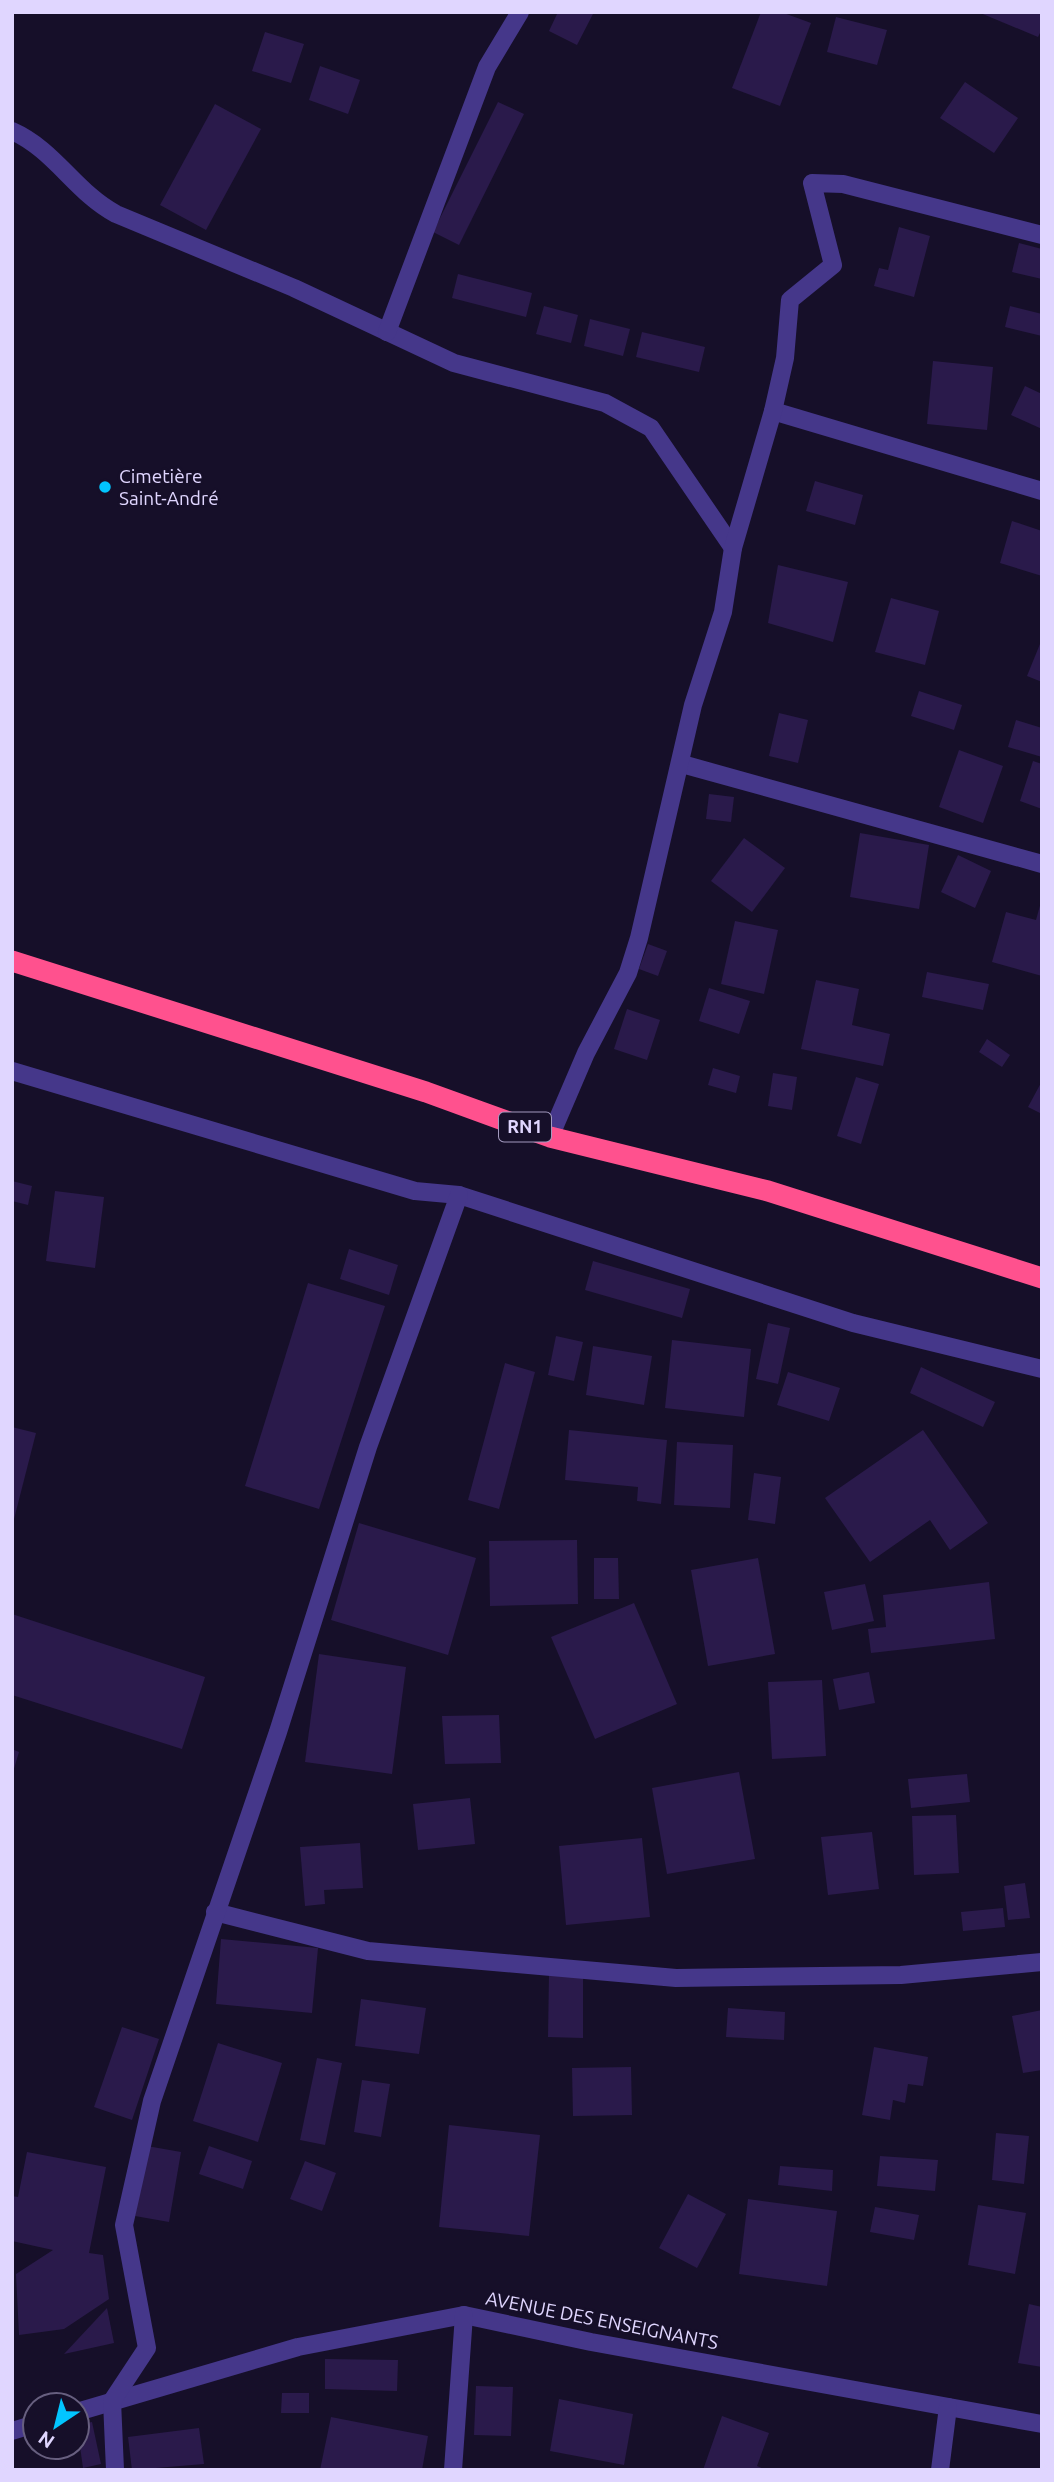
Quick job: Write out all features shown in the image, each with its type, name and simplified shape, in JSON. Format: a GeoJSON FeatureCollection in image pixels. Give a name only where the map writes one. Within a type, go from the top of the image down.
{"type":"FeatureCollection","features":[{"type":"Feature","properties":{"kind":"highway","name":"RN1"},"geometry":{"type":"LineString","coordinates":[[12,961],[426,1092],[550,1136],[768,1191],[1042,1278]]}},
{"type":"Feature","properties":{"kind":"street"},"geometry":{"type":"LineString","coordinates":[[387,332],[487,67],[520,12]]}},
{"type":"Feature","properties":{"kind":"street"},"geometry":{"type":"LineString","coordinates":[[12,131],[47,151],[94,202],[116,214],[294,288],[454,363],[605,403],[632,415],[651,428],[733,548]]}},
{"type":"Feature","properties":{"kind":"street"},"geometry":{"type":"LineString","coordinates":[[550,1136],[586,1053],[628,973],[682,764],[694,705],[723,612],[733,548],[773,411],[785,358],[790,300],[833,265],[813,183],[843,184],[1042,235]]}},
{"type":"Feature","properties":{"kind":"street"},"geometry":{"type":"LineString","coordinates":[[773,411],[1042,491]]}},
{"type":"Feature","properties":{"kind":"street"},"geometry":{"type":"LineString","coordinates":[[682,764],[1042,864]]}},
{"type":"Feature","properties":{"kind":"street"},"geometry":{"type":"LineString","coordinates":[[12,1070],[415,1191],[459,1195],[853,1323],[1042,1369]]}},
{"type":"Feature","properties":{"kind":"street"},"geometry":{"type":"LineString","coordinates":[[114,2470],[112,2401],[147,2347],[124,2225],[152,2101],[278,1732],[368,1447],[459,1195]]}},
{"type":"Feature","properties":{"kind":"street"},"geometry":{"type":"LineString","coordinates":[[215,1912],[368,1951],[676,1979],[901,1975],[1042,1962]]}},
{"type":"Feature","properties":{"kind":"street"},"geometry":{"type":"LineString","coordinates":[[453,2470],[464,2315]]}},
{"type":"Feature","properties":{"kind":"street","name":"AVENUE DES ENSEIGNANTS"},"geometry":{"type":"LineString","coordinates":[[91,2408],[298,2347],[464,2315],[1042,2424]]}},
{"type":"Feature","properties":{"kind":"street"},"geometry":{"type":"LineString","coordinates":[[940,2470],[948,2407]]}},
{"type":"Feature","properties":{"kind":"building"},"geometry":{"type":"Polygon","coordinates":[[[558,12],[594,12],[577,45],[549,31],[558,12]]]}},
{"type":"Feature","properties":{"kind":"building"},"geometry":{"type":"Polygon","coordinates":[[[761,12],[781,12],[811,23],[780,106],[732,88],[761,12]]]}},
{"type":"Feature","properties":{"kind":"building"},"geometry":{"type":"Polygon","coordinates":[[[978,12],[1042,12],[1042,29],[1038,37],[978,12]]]}},
{"type":"Feature","properties":{"kind":"building"},"geometry":{"type":"Polygon","coordinates":[[[836,17],[887,30],[877,65],[827,52],[836,17]]]}},
{"type":"Feature","properties":{"kind":"building"},"geometry":{"type":"Polygon","coordinates":[[[265,32],[304,44],[291,83],[252,71],[265,32]]]}},
{"type":"Feature","properties":{"kind":"building"},"geometry":{"type":"Polygon","coordinates":[[[320,66],[360,80],[348,114],[309,100],[320,66]]]}},
{"type":"Feature","properties":{"kind":"building"},"geometry":{"type":"Polygon","coordinates":[[[965,82],[1018,118],[994,153],[940,118],[965,82]]]}},
{"type":"Feature","properties":{"kind":"building"},"geometry":{"type":"Polygon","coordinates":[[[498,102],[524,114],[459,245],[433,232],[498,102]]]}},
{"type":"Feature","properties":{"kind":"building"},"geometry":{"type":"Polygon","coordinates":[[[215,104],[261,129],[206,230],[160,205],[215,104]]]}},
{"type":"Feature","properties":{"kind":"building"},"geometry":{"type":"Polygon","coordinates":[[[899,227],[930,236],[914,297],[874,286],[879,268],[888,270],[899,227]]]}},
{"type":"Feature","properties":{"kind":"building"},"geometry":{"type":"Polygon","coordinates":[[[1019,243],[1042,249],[1042,279],[1012,272],[1019,243]]]}},
{"type":"Feature","properties":{"kind":"building"},"geometry":{"type":"Polygon","coordinates":[[[458,274],[532,293],[526,317],[452,298],[458,274]]]}},
{"type":"Feature","properties":{"kind":"building"},"geometry":{"type":"Polygon","coordinates":[[[544,306],[578,315],[571,343],[536,334],[544,306]]]}},
{"type":"Feature","properties":{"kind":"building"},"geometry":{"type":"Polygon","coordinates":[[[1010,306],[1042,314],[1042,336],[1005,327],[1010,306]]]}},
{"type":"Feature","properties":{"kind":"building"},"geometry":{"type":"Polygon","coordinates":[[[590,319],[630,329],[623,356],[584,346],[590,319]]]}},
{"type":"Feature","properties":{"kind":"building"},"geometry":{"type":"Polygon","coordinates":[[[642,332],[705,347],[699,372],[636,357],[642,332]]]}},
{"type":"Feature","properties":{"kind":"building"},"geometry":{"type":"Polygon","coordinates":[[[933,361],[993,367],[987,430],[927,424],[933,361]]]}},
{"type":"Feature","properties":{"kind":"building"},"geometry":{"type":"Polygon","coordinates":[[[1025,386],[1042,394],[1042,429],[1011,415],[1025,386]]]}},
{"type":"Feature","properties":{"kind":"building"},"geometry":{"type":"Polygon","coordinates":[[[815,481],[863,495],[855,525],[806,511],[815,481]]]}},
{"type":"Feature","properties":{"kind":"building"},"geometry":{"type":"Polygon","coordinates":[[[1012,521],[1042,531],[1042,576],[1000,563],[1012,521]]]}},
{"type":"Feature","properties":{"kind":"building"},"geometry":{"type":"Polygon","coordinates":[[[778,565],[848,582],[833,642],[768,623],[778,565]]]}},
{"type":"Feature","properties":{"kind":"building"},"geometry":{"type":"Polygon","coordinates":[[[891,598],[939,611],[925,665],[875,652],[891,598]]]}},
{"type":"Feature","properties":{"kind":"building"},"geometry":{"type":"Polygon","coordinates":[[[1042,639],[1042,682],[1027,676],[1042,639]]]}},
{"type":"Feature","properties":{"kind":"building"},"geometry":{"type":"Polygon","coordinates":[[[919,691],[962,705],[954,730],[911,716],[919,691]]]}},
{"type":"Feature","properties":{"kind":"building"},"geometry":{"type":"Polygon","coordinates":[[[779,713],[808,720],[798,763],[769,756],[779,713]]]}},
{"type":"Feature","properties":{"kind":"building"},"geometry":{"type":"Polygon","coordinates":[[[1016,720],[1042,728],[1042,757],[1008,747],[1016,720]]]}},
{"type":"Feature","properties":{"kind":"building"},"geometry":{"type":"Polygon","coordinates":[[[959,750],[1003,766],[983,823],[939,807],[959,750]]]}},
{"type":"Feature","properties":{"kind":"building"},"geometry":{"type":"Polygon","coordinates":[[[1033,761],[1042,764],[1042,809],[1020,801],[1033,761]]]}},
{"type":"Feature","properties":{"kind":"building"},"geometry":{"type":"Polygon","coordinates":[[[709,794],[734,797],[731,822],[706,819],[709,794]]]}},
{"type":"Feature","properties":{"kind":"building"},"geometry":{"type":"Polygon","coordinates":[[[860,833],[929,845],[919,909],[850,897],[860,833]]]}},
{"type":"Feature","properties":{"kind":"building"},"geometry":{"type":"Polygon","coordinates":[[[744,838],[785,868],[752,912],[711,881],[744,838]]]}},
{"type":"Feature","properties":{"kind":"building"},"geometry":{"type":"Polygon","coordinates":[[[958,855],[991,871],[975,908],[941,892],[958,855]]]}},
{"type":"Feature","properties":{"kind":"building"},"geometry":{"type":"Polygon","coordinates":[[[1041,902],[1042,976],[992,962],[1006,912],[1036,920],[1041,902]]]}},
{"type":"Feature","properties":{"kind":"building"},"geometry":{"type":"Polygon","coordinates":[[[735,921],[778,930],[764,994],[721,984],[735,921]]]}},
{"type":"Feature","properties":{"kind":"building"},"geometry":{"type":"Polygon","coordinates":[[[648,944],[667,951],[658,976],[639,969],[648,944]]]}},
{"type":"Feature","properties":{"kind":"building"},"geometry":{"type":"Polygon","coordinates":[[[927,972],[989,984],[983,1010],[922,997],[927,972]]]}},
{"type":"Feature","properties":{"kind":"building"},"geometry":{"type":"Polygon","coordinates":[[[816,980],[859,989],[852,1025],[890,1034],[883,1066],[801,1049],[816,980]]]}},
{"type":"Feature","properties":{"kind":"building"},"geometry":{"type":"Polygon","coordinates":[[[709,988],[750,1001],[739,1034],[699,1021],[709,988]]]}},
{"type":"Feature","properties":{"kind":"building"},"geometry":{"type":"Polygon","coordinates":[[[627,1009],[660,1020],[647,1060],[614,1049],[627,1009]]]}},
{"type":"Feature","properties":{"kind":"building"},"geometry":{"type":"Polygon","coordinates":[[[987,1039],[1010,1055],[1002,1067],[979,1052],[987,1039]]]}},
{"type":"Feature","properties":{"kind":"building"},"geometry":{"type":"Polygon","coordinates":[[[713,1068],[740,1076],[736,1093],[708,1085],[713,1068]]]}},
{"type":"Feature","properties":{"kind":"building"},"geometry":{"type":"Polygon","coordinates":[[[773,1073],[797,1077],[792,1110],[768,1106],[773,1073]]]}},
{"type":"Feature","properties":{"kind":"building"},"geometry":{"type":"Polygon","coordinates":[[[856,1077],[879,1084],[861,1144],[837,1136],[856,1077]]]}},
{"type":"Feature","properties":{"kind":"building"},"geometry":{"type":"Polygon","coordinates":[[[1042,1081],[1042,1114],[1028,1107],[1042,1081]]]}},
{"type":"Feature","properties":{"kind":"building"},"geometry":{"type":"Polygon","coordinates":[[[12,1181],[32,1186],[28,1205],[12,1201],[12,1181]]]}},
{"type":"Feature","properties":{"kind":"building"},"geometry":{"type":"Polygon","coordinates":[[[55,1191],[104,1197],[95,1268],[46,1261],[55,1191]]]}},
{"type":"Feature","properties":{"kind":"building"},"geometry":{"type":"Polygon","coordinates":[[[349,1249],[398,1265],[389,1295],[340,1279],[349,1249]]]}},
{"type":"Feature","properties":{"kind":"building"},"geometry":{"type":"Polygon","coordinates":[[[593,1261],[690,1289],[682,1318],[585,1290],[593,1261]]]}},
{"type":"Feature","properties":{"kind":"building"},"geometry":{"type":"Polygon","coordinates":[[[308,1283],[385,1306],[319,1509],[245,1486],[308,1283]]]}},
{"type":"Feature","properties":{"kind":"building"},"geometry":{"type":"Polygon","coordinates":[[[768,1323],[790,1328],[778,1384],[756,1379],[768,1323]]]}},
{"type":"Feature","properties":{"kind":"building"},"geometry":{"type":"Polygon","coordinates":[[[556,1336],[583,1342],[574,1381],[548,1375],[556,1336]]]}},
{"type":"Feature","properties":{"kind":"building"},"geometry":{"type":"Polygon","coordinates":[[[672,1340],[751,1349],[744,1417],[665,1408],[672,1340]]]}},
{"type":"Feature","properties":{"kind":"building"},"geometry":{"type":"Polygon","coordinates":[[[593,1346],[652,1356],[644,1405],[586,1395],[593,1346]]]}},
{"type":"Feature","properties":{"kind":"building"},"geometry":{"type":"Polygon","coordinates":[[[505,1363],[535,1372],[499,1509],[468,1500],[505,1363]]]}},
{"type":"Feature","properties":{"kind":"building"},"geometry":{"type":"Polygon","coordinates":[[[921,1367],[995,1402],[983,1427],[910,1393],[921,1367]]]}},
{"type":"Feature","properties":{"kind":"building"},"geometry":{"type":"Polygon","coordinates":[[[788,1372],[840,1388],[829,1421],[777,1405],[788,1372]]]}},
{"type":"Feature","properties":{"kind":"building"},"geometry":{"type":"Polygon","coordinates":[[[12,1427],[36,1433],[13,1523],[12,1523],[12,1427]]]}},
{"type":"Feature","properties":{"kind":"building"},"geometry":{"type":"Polygon","coordinates":[[[569,1430],[667,1440],[661,1504],[637,1501],[638,1487],[565,1480],[569,1430]]]}},
{"type":"Feature","properties":{"kind":"building"},"geometry":{"type":"Polygon","coordinates":[[[923,1430],[988,1523],[950,1550],[930,1520],[870,1562],[825,1498],[923,1430]]]}},
{"type":"Feature","properties":{"kind":"building"},"geometry":{"type":"Polygon","coordinates":[[[677,1442],[733,1445],[730,1508],[674,1505],[677,1442]]]}},
{"type":"Feature","properties":{"kind":"building"},"geometry":{"type":"Polygon","coordinates":[[[754,1473],[781,1477],[775,1524],[748,1520],[754,1473]]]}},
{"type":"Feature","properties":{"kind":"building"},"geometry":{"type":"Polygon","coordinates":[[[359,1523],[476,1558],[448,1655],[331,1620],[359,1523]]]}},
{"type":"Feature","properties":{"kind":"building"},"geometry":{"type":"Polygon","coordinates":[[[577,1540],[578,1604],[490,1606],[489,1541],[577,1540]]]}},
{"type":"Feature","properties":{"kind":"building"},"geometry":{"type":"Polygon","coordinates":[[[594,1558],[618,1558],[619,1599],[594,1599],[594,1558]]]}},
{"type":"Feature","properties":{"kind":"building"},"geometry":{"type":"Polygon","coordinates":[[[758,1558],[775,1654],[708,1666],[691,1570],[758,1558]]]}},
{"type":"Feature","properties":{"kind":"building"},"geometry":{"type":"Polygon","coordinates":[[[989,1582],[995,1639],[871,1653],[868,1629],[886,1627],[883,1595],[989,1582]]]}},
{"type":"Feature","properties":{"kind":"building"},"geometry":{"type":"Polygon","coordinates":[[[865,1584],[874,1621],[832,1630],[824,1592],[865,1584]]]}},
{"type":"Feature","properties":{"kind":"building"},"geometry":{"type":"Polygon","coordinates":[[[634,1603],[677,1704],[595,1739],[551,1637],[634,1603]]]}},
{"type":"Feature","properties":{"kind":"building"},"geometry":{"type":"Polygon","coordinates":[[[12,1614],[205,1677],[182,1749],[12,1695],[12,1614]]]}},
{"type":"Feature","properties":{"kind":"building"},"geometry":{"type":"Polygon","coordinates":[[[319,1654],[406,1667],[392,1774],[305,1762],[319,1654]]]}},
{"type":"Feature","properties":{"kind":"building"},"geometry":{"type":"Polygon","coordinates":[[[869,1672],[875,1703],[839,1710],[833,1679],[869,1672]]]}},
{"type":"Feature","properties":{"kind":"building"},"geometry":{"type":"Polygon","coordinates":[[[822,1680],[826,1756],[772,1759],[768,1682],[822,1680]]]}},
{"type":"Feature","properties":{"kind":"building"},"geometry":{"type":"Polygon","coordinates":[[[499,1715],[501,1763],[445,1764],[442,1716],[499,1715]]]}},
{"type":"Feature","properties":{"kind":"building"},"geometry":{"type":"Polygon","coordinates":[[[12,1749],[19,1752],[13,1772],[12,1772],[12,1749]]]}},
{"type":"Feature","properties":{"kind":"building"},"geometry":{"type":"Polygon","coordinates":[[[739,1772],[755,1859],[667,1874],[652,1788],[739,1772]]]}},
{"type":"Feature","properties":{"kind":"building"},"geometry":{"type":"Polygon","coordinates":[[[967,1774],[970,1802],[911,1808],[908,1779],[967,1774]]]}},
{"type":"Feature","properties":{"kind":"building"},"geometry":{"type":"Polygon","coordinates":[[[470,1798],[475,1844],[418,1850],[413,1804],[470,1798]]]}},
{"type":"Feature","properties":{"kind":"building"},"geometry":{"type":"Polygon","coordinates":[[[956,1815],[959,1873],[914,1875],[912,1816],[956,1815]]]}},
{"type":"Feature","properties":{"kind":"building"},"geometry":{"type":"Polygon","coordinates":[[[872,1832],[879,1889],[828,1895],[821,1837],[872,1832]]]}},
{"type":"Feature","properties":{"kind":"building"},"geometry":{"type":"Polygon","coordinates":[[[642,1838],[650,1917],[566,1925],[559,1846],[642,1838]]]}},
{"type":"Feature","properties":{"kind":"building"},"geometry":{"type":"Polygon","coordinates":[[[360,1843],[363,1888],[324,1890],[325,1904],[305,1906],[300,1847],[360,1843]]]}},
{"type":"Feature","properties":{"kind":"building"},"geometry":{"type":"Polygon","coordinates":[[[1025,1883],[1030,1918],[1008,1920],[1004,1886],[1025,1883]]]}},
{"type":"Feature","properties":{"kind":"building"},"geometry":{"type":"Polygon","coordinates":[[[1003,1908],[1005,1927],[963,1931],[961,1912],[1003,1908]]]}},
{"type":"Feature","properties":{"kind":"building"},"geometry":{"type":"Polygon","coordinates":[[[221,1939],[318,1948],[312,2013],[216,2004],[221,1939]]]}},
{"type":"Feature","properties":{"kind":"building"},"geometry":{"type":"Polygon","coordinates":[[[549,1973],[583,1975],[583,2038],[548,2037],[549,1973]]]}},
{"type":"Feature","properties":{"kind":"building"},"geometry":{"type":"Polygon","coordinates":[[[361,1999],[426,2008],[419,2054],[355,2046],[361,1999]]]}},
{"type":"Feature","properties":{"kind":"building"},"geometry":{"type":"Polygon","coordinates":[[[728,2008],[785,2012],[784,2040],[726,2037],[728,2008]]]}},
{"type":"Feature","properties":{"kind":"building"},"geometry":{"type":"Polygon","coordinates":[[[1042,2010],[1042,2070],[1023,2073],[1012,2016],[1042,2010]]]}},
{"type":"Feature","properties":{"kind":"building"},"geometry":{"type":"Polygon","coordinates":[[[122,2027],[159,2039],[132,2120],[94,2107],[122,2027]]]}},
{"type":"Feature","properties":{"kind":"building"},"geometry":{"type":"Polygon","coordinates":[[[218,2043],[282,2063],[258,2142],[193,2121],[218,2043]]]}},
{"type":"Feature","properties":{"kind":"building"},"geometry":{"type":"Polygon","coordinates":[[[874,2047],[928,2057],[923,2086],[908,2084],[905,2103],[893,2100],[890,2120],[862,2115],[874,2047]]]}},
{"type":"Feature","properties":{"kind":"building"},"geometry":{"type":"Polygon","coordinates":[[[317,2058],[342,2063],[325,2145],[300,2140],[317,2058]]]}},
{"type":"Feature","properties":{"kind":"building"},"geometry":{"type":"Polygon","coordinates":[[[631,2067],[632,2115],[573,2116],[572,2068],[631,2067]]]}},
{"type":"Feature","properties":{"kind":"building"},"geometry":{"type":"Polygon","coordinates":[[[362,2080],[390,2084],[381,2137],[354,2132],[362,2080]]]}},
{"type":"Feature","properties":{"kind":"building"},"geometry":{"type":"Polygon","coordinates":[[[449,2125],[540,2135],[529,2236],[439,2227],[449,2125]]]}},
{"type":"Feature","properties":{"kind":"building"},"geometry":{"type":"Polygon","coordinates":[[[996,2133],[1029,2136],[1024,2184],[992,2180],[996,2133]]]}},
{"type":"Feature","properties":{"kind":"building"},"geometry":{"type":"Polygon","coordinates":[[[147,2146],[181,2152],[169,2222],[135,2216],[147,2146]]]}},
{"type":"Feature","properties":{"kind":"building"},"geometry":{"type":"Polygon","coordinates":[[[209,2146],[252,2161],[243,2189],[199,2174],[209,2146]]]}},
{"type":"Feature","properties":{"kind":"building"},"geometry":{"type":"Polygon","coordinates":[[[27,2152],[106,2167],[89,2253],[103,2255],[109,2299],[64,2329],[19,2335],[16,2274],[53,2250],[12,2241],[12,2196],[18,2197],[27,2152]]]}},
{"type":"Feature","properties":{"kind":"building"},"geometry":{"type":"Polygon","coordinates":[[[880,2156],[938,2160],[935,2191],[877,2186],[880,2156]]]}},
{"type":"Feature","properties":{"kind":"building"},"geometry":{"type":"Polygon","coordinates":[[[305,2161],[336,2173],[322,2211],[290,2199],[305,2161]]]}},
{"type":"Feature","properties":{"kind":"building"},"geometry":{"type":"Polygon","coordinates":[[[780,2166],[833,2170],[832,2191],[778,2185],[780,2166]]]}},
{"type":"Feature","properties":{"kind":"building"},"geometry":{"type":"Polygon","coordinates":[[[688,2194],[726,2214],[697,2268],[659,2248],[688,2194]]]}},
{"type":"Feature","properties":{"kind":"building"},"geometry":{"type":"Polygon","coordinates":[[[748,2199],[837,2211],[827,2286],[739,2274],[748,2199]]]}},
{"type":"Feature","properties":{"kind":"building"},"geometry":{"type":"Polygon","coordinates":[[[978,2205],[1026,2213],[1015,2274],[968,2265],[978,2205]]]}},
{"type":"Feature","properties":{"kind":"building"},"geometry":{"type":"Polygon","coordinates":[[[875,2207],[919,2215],[914,2240],[870,2232],[875,2207]]]}},
{"type":"Feature","properties":{"kind":"building"},"geometry":{"type":"Polygon","coordinates":[[[1029,2304],[1042,2307],[1042,2367],[1018,2363],[1029,2304]]]}},
{"type":"Feature","properties":{"kind":"building"},"geometry":{"type":"Polygon","coordinates":[[[107,2308],[114,2343],[64,2354],[107,2308]]]}},
{"type":"Feature","properties":{"kind":"building"},"geometry":{"type":"Polygon","coordinates":[[[325,2359],[398,2360],[397,2391],[325,2389],[325,2359]]]}},
{"type":"Feature","properties":{"kind":"building"},"geometry":{"type":"Polygon","coordinates":[[[476,2386],[513,2387],[511,2436],[474,2435],[476,2386]]]}},
{"type":"Feature","properties":{"kind":"building"},"geometry":{"type":"Polygon","coordinates":[[[282,2393],[309,2393],[309,2413],[281,2413],[282,2393]]]}},
{"type":"Feature","properties":{"kind":"building"},"geometry":{"type":"Polygon","coordinates":[[[559,2399],[633,2414],[624,2465],[550,2451],[559,2399]]]}},
{"type":"Feature","properties":{"kind":"building"},"geometry":{"type":"Polygon","coordinates":[[[722,2416],[769,2433],[757,2466],[766,2470],[703,2470],[722,2416]]]}},
{"type":"Feature","properties":{"kind":"building"},"geometry":{"type":"Polygon","coordinates":[[[331,2417],[428,2436],[422,2470],[320,2470],[331,2417]]]}},
{"type":"Feature","properties":{"kind":"building"},"geometry":{"type":"Polygon","coordinates":[[[91,2422],[101,2464],[83,2468],[82,2461],[91,2461],[91,2422]]]}},
{"type":"Feature","properties":{"kind":"building"},"geometry":{"type":"Polygon","coordinates":[[[199,2428],[204,2464],[132,2470],[128,2437],[199,2428]]]}},
{"type":"Feature","properties":{"kind":"place","name":"Cimetière Saint-André"},"geometry":{"type":"Point","coordinates":[105,487]}}]}
